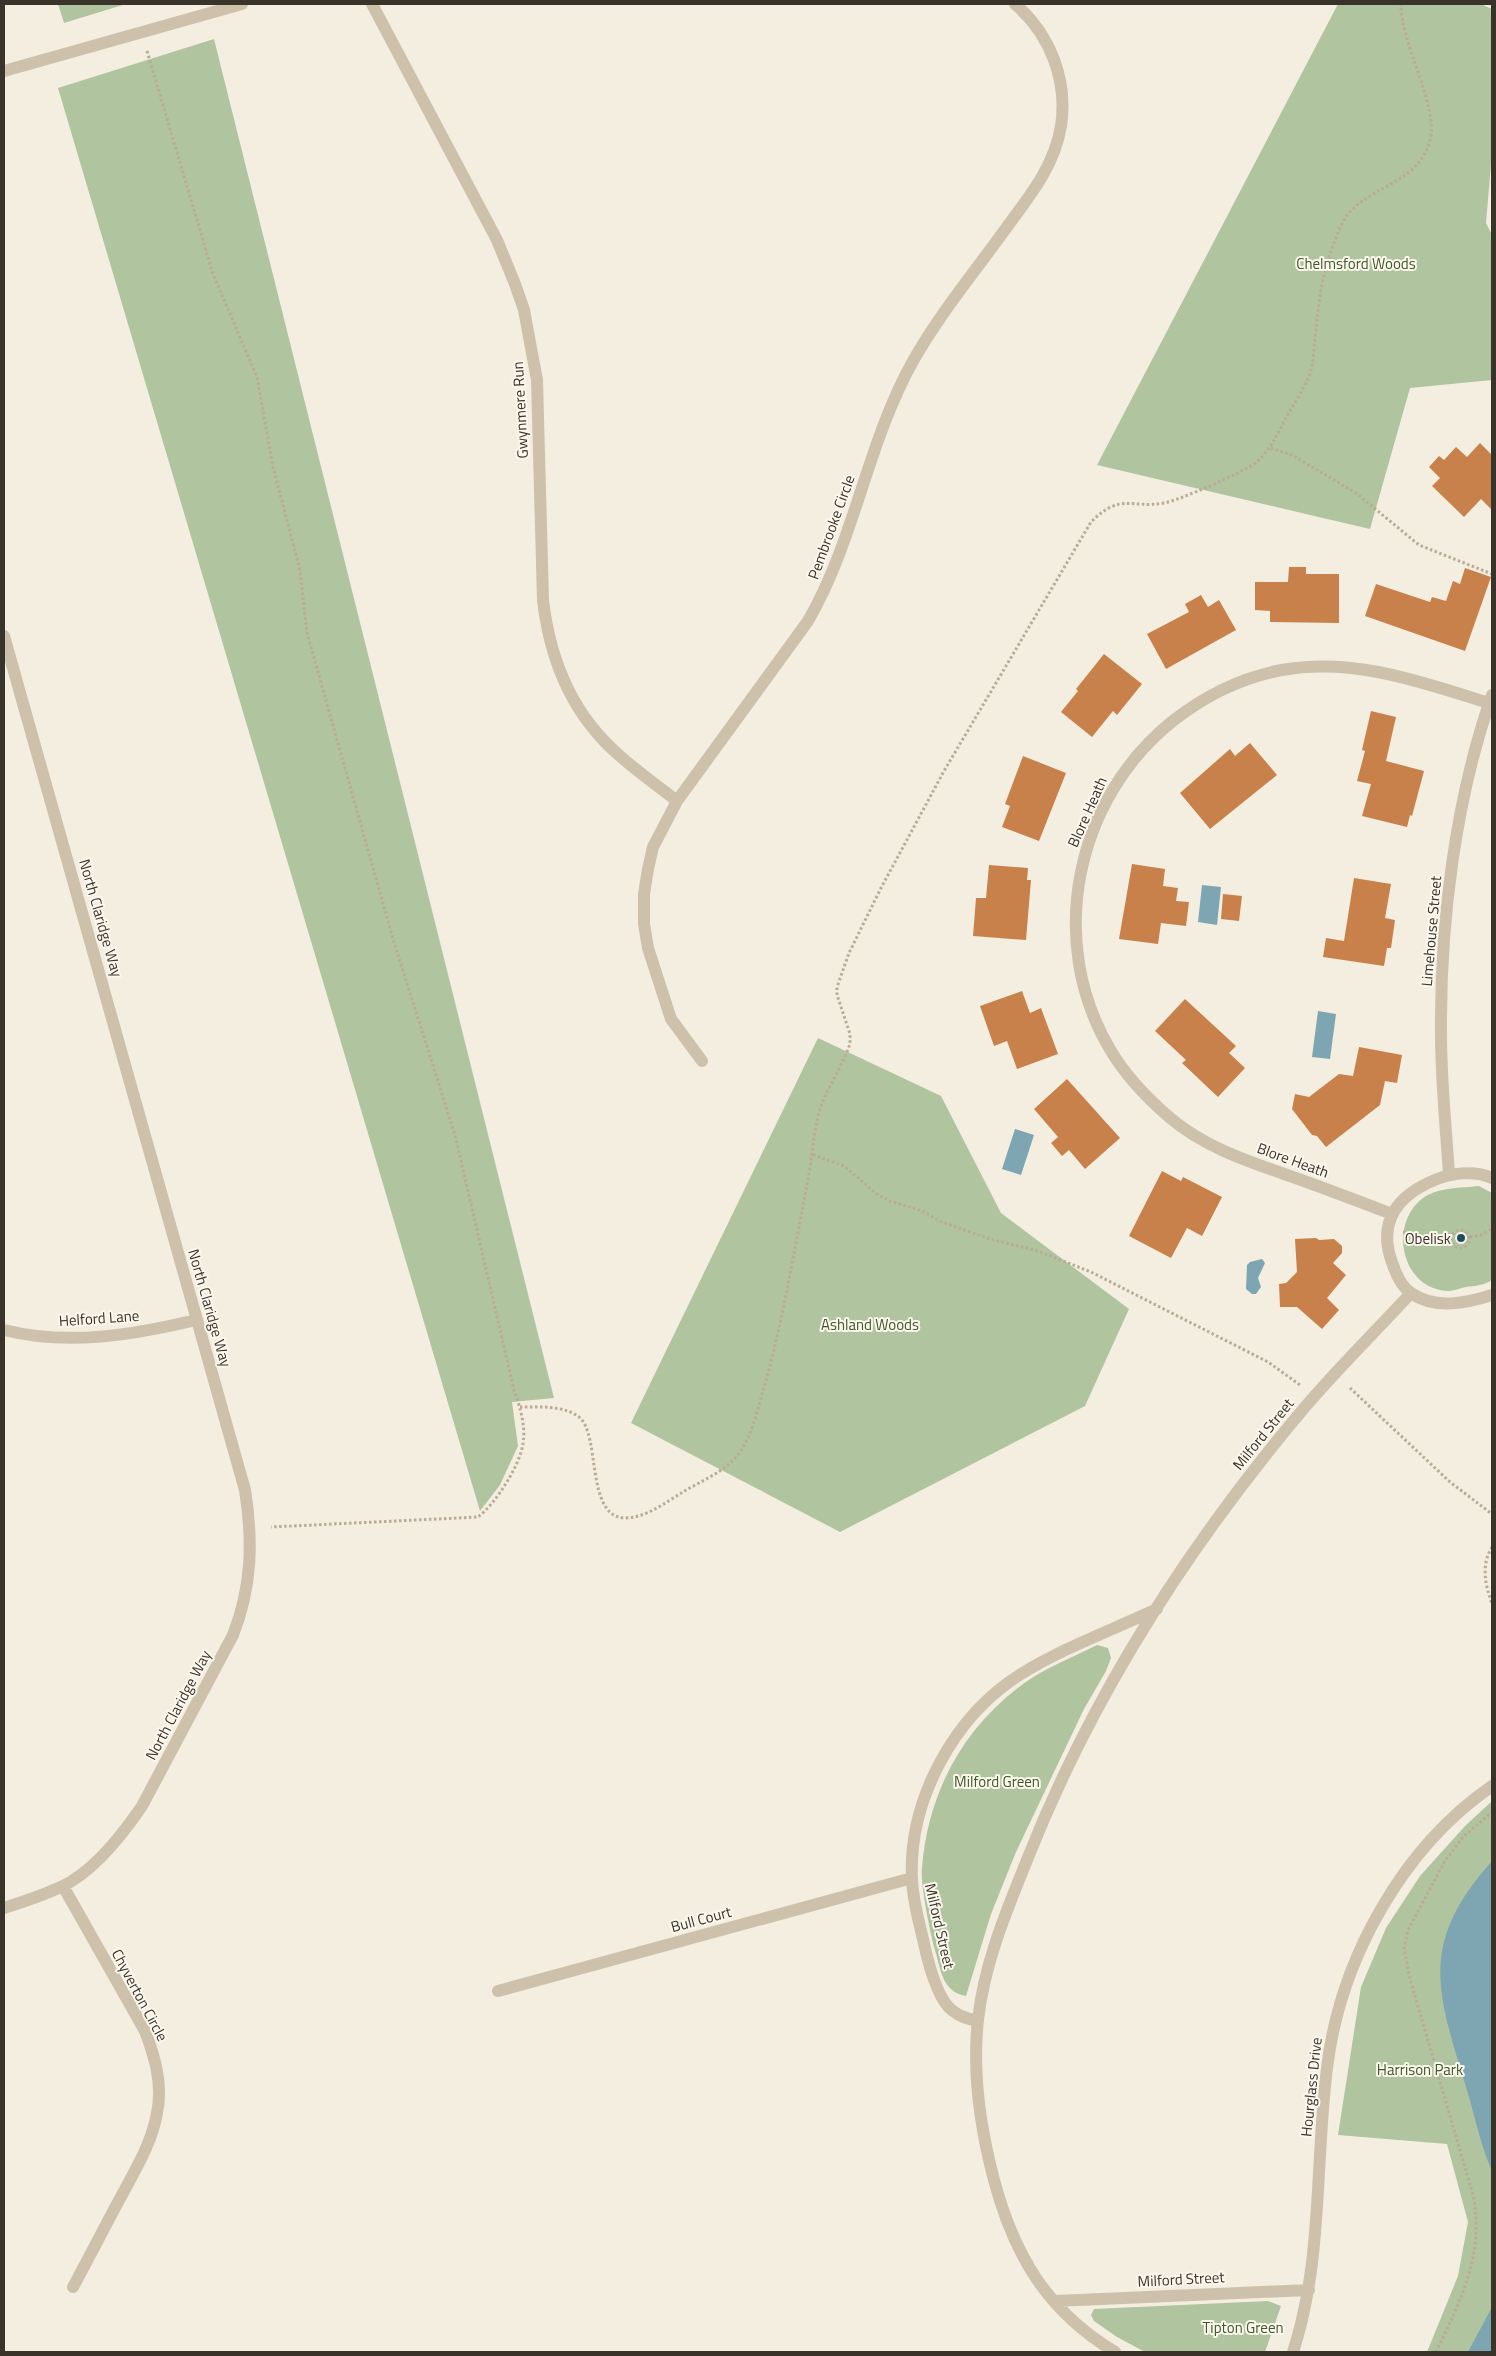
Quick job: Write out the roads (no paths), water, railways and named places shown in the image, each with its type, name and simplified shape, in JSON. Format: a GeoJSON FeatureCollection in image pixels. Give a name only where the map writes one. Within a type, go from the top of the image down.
{"type":"FeatureCollection","features":[{"type":"Feature","properties":{"kind":"street"},"geometry":{"type":"LineString","coordinates":[[4,71],[242,4]]}},
{"type":"Feature","properties":{"kind":"street","name":"Gwynmere Run"},"geometry":{"type":"LineString","coordinates":[[372,4],[497,240],[524,310],[536,380],[543,600],[546,625],[555,660],[575,704],[598,734],[620,756],[677,800]]}},
{"type":"Feature","properties":{"kind":"street","name":"Pembrooke Circle"},"geometry":{"type":"LineString","coordinates":[[702,1062],[671,1020],[648,948],[644,924],[644,894],[653,847],[677,800],[812,614],[831,575],[887,419],[912,363],[930,333],[1033,192],[1052,159],[1061,125],[1062,104],[1057,66],[1040,31],[1015,4]]}},
{"type":"Feature","properties":{"kind":"street","name":"North Claridge Way"},"geometry":{"type":"LineString","coordinates":[[4,636],[245,1490],[249,1517],[250,1564],[241,1613],[232,1635],[142,1806],[115,1843],[90,1866],[63,1886],[4,1908]]}},
{"type":"Feature","properties":{"kind":"street","name":"Blore Heath"},"geometry":{"type":"LineString","coordinates":[[1392,1214],[1252,1163],[1207,1143],[1171,1119],[1139,1088],[1123,1070],[1102,1035],[1083,985],[1076,943],[1075,911],[1079,877],[1090,839],[1108,797],[1138,753],[1155,735],[1183,713],[1231,687],[1280,670],[1314,666],[1349,666],[1392,674],[1491,699]]}},
{"type":"Feature","properties":{"kind":"street","name":"Limehouse Street"},"geometry":{"type":"LineString","coordinates":[[1449,1174],[1441,1034],[1444,937],[1450,884],[1462,812],[1491,699]]}},
{"type":"Feature","properties":{"kind":"street"},"geometry":{"type":"LineString","coordinates":[[1492,1178],[1466,1173],[1449,1174],[1420,1186],[1407,1195],[1392,1214],[1387,1229],[1389,1255],[1396,1273],[1411,1293],[1440,1303],[1453,1304],[1492,1295]]}},
{"type":"Feature","properties":{"kind":"street","name":"Milford Street"},"geometry":{"type":"LineString","coordinates":[[1115,2352],[1084,2331],[1033,2275],[1020,2254],[1002,2210],[984,2141],[978,2104],[976,2051],[978,2021],[981,1996],[992,1954],[1035,1839],[1100,1704],[1157,1609],[1203,1539],[1267,1453],[1335,1374],[1411,1293]]}},
{"type":"Feature","properties":{"kind":"street","name":"Helford Lane"},"geometry":{"type":"LineString","coordinates":[[4,1330],[30,1335],[85,1338],[160,1329],[196,1320]]}},
{"type":"Feature","properties":{"kind":"street","name":"Milford Street"},"geometry":{"type":"LineString","coordinates":[[978,2021],[952,2011],[938,1986],[920,1929],[912,1878],[917,1826],[923,1804],[946,1752],[969,1720],[998,1691],[1040,1663],[1157,1609]]}},
{"type":"Feature","properties":{"kind":"street","name":"Hourglass Drive"},"geometry":{"type":"LineString","coordinates":[[1293,2352],[1309,2290],[1327,2068],[1334,2028],[1347,1985],[1370,1930],[1406,1872],[1459,1812],[1492,1786]]}},
{"type":"Feature","properties":{"kind":"street","name":"Bull Court"},"geometry":{"type":"LineString","coordinates":[[498,1991],[912,1878]]}},
{"type":"Feature","properties":{"kind":"street","name":"Chyverton Circle"},"geometry":{"type":"LineString","coordinates":[[63,1886],[144,2032],[154,2053],[158,2081],[158,2111],[146,2148],[73,2287]]}},
{"type":"Feature","properties":{"kind":"street","name":"Milford Street"},"geometry":{"type":"LineString","coordinates":[[1055,2301],[1309,2290]]}},
{"type":"Feature","properties":{"kind":"water"},"geometry":{"type":"Polygon","coordinates":[[[1202,885],[1221,887],[1217,925],[1198,922],[1202,885]]]}},
{"type":"Feature","properties":{"kind":"water"},"geometry":{"type":"Polygon","coordinates":[[[1318,1011],[1336,1014],[1330,1059],[1312,1057],[1318,1011]]]}},
{"type":"Feature","properties":{"kind":"water"},"geometry":{"type":"Polygon","coordinates":[[[1015,1129],[1034,1135],[1021,1175],[1002,1169],[1015,1129]]]}},
{"type":"Feature","properties":{"kind":"water"},"geometry":{"type":"Polygon","coordinates":[[[1262,1259],[1265,1263],[1258,1278],[1261,1287],[1256,1294],[1252,1294],[1246,1289],[1247,1265],[1250,1262],[1262,1259]]]}},
{"type":"Feature","properties":{"kind":"water"},"geometry":{"type":"Polygon","coordinates":[[[1492,1861],[1492,2171],[1481,2140],[1447,2023],[1440,1969],[1444,1944],[1453,1918],[1468,1891],[1492,1861]]]}},
{"type":"Feature","properties":{"kind":"water"},"geometry":{"type":"Polygon","coordinates":[[[1492,2307],[1492,2352],[1468,2352],[1492,2307]]]}},
{"type":"Feature","properties":{"kind":"place","name":"Obelisk"},"geometry":{"type":"Point","coordinates":[1461,1238]}},
{"type":"Feature","properties":{"kind":"park label","name":"Chelmsford Woods"},"geometry":{"type":"Point","coordinates":[1356,263]}},
{"type":"Feature","properties":{"kind":"park label","name":"Ashland Woods"},"geometry":{"type":"Point","coordinates":[870,1324]}},
{"type":"Feature","properties":{"kind":"park label","name":"Milford Green"},"geometry":{"type":"Point","coordinates":[997,1781]}},
{"type":"Feature","properties":{"kind":"park label","name":"Harrison Park"},"geometry":{"type":"Point","coordinates":[1420,2069]}},
{"type":"Feature","properties":{"kind":"park label","name":"Tipton Green"},"geometry":{"type":"Point","coordinates":[1243,2327]}}]}
